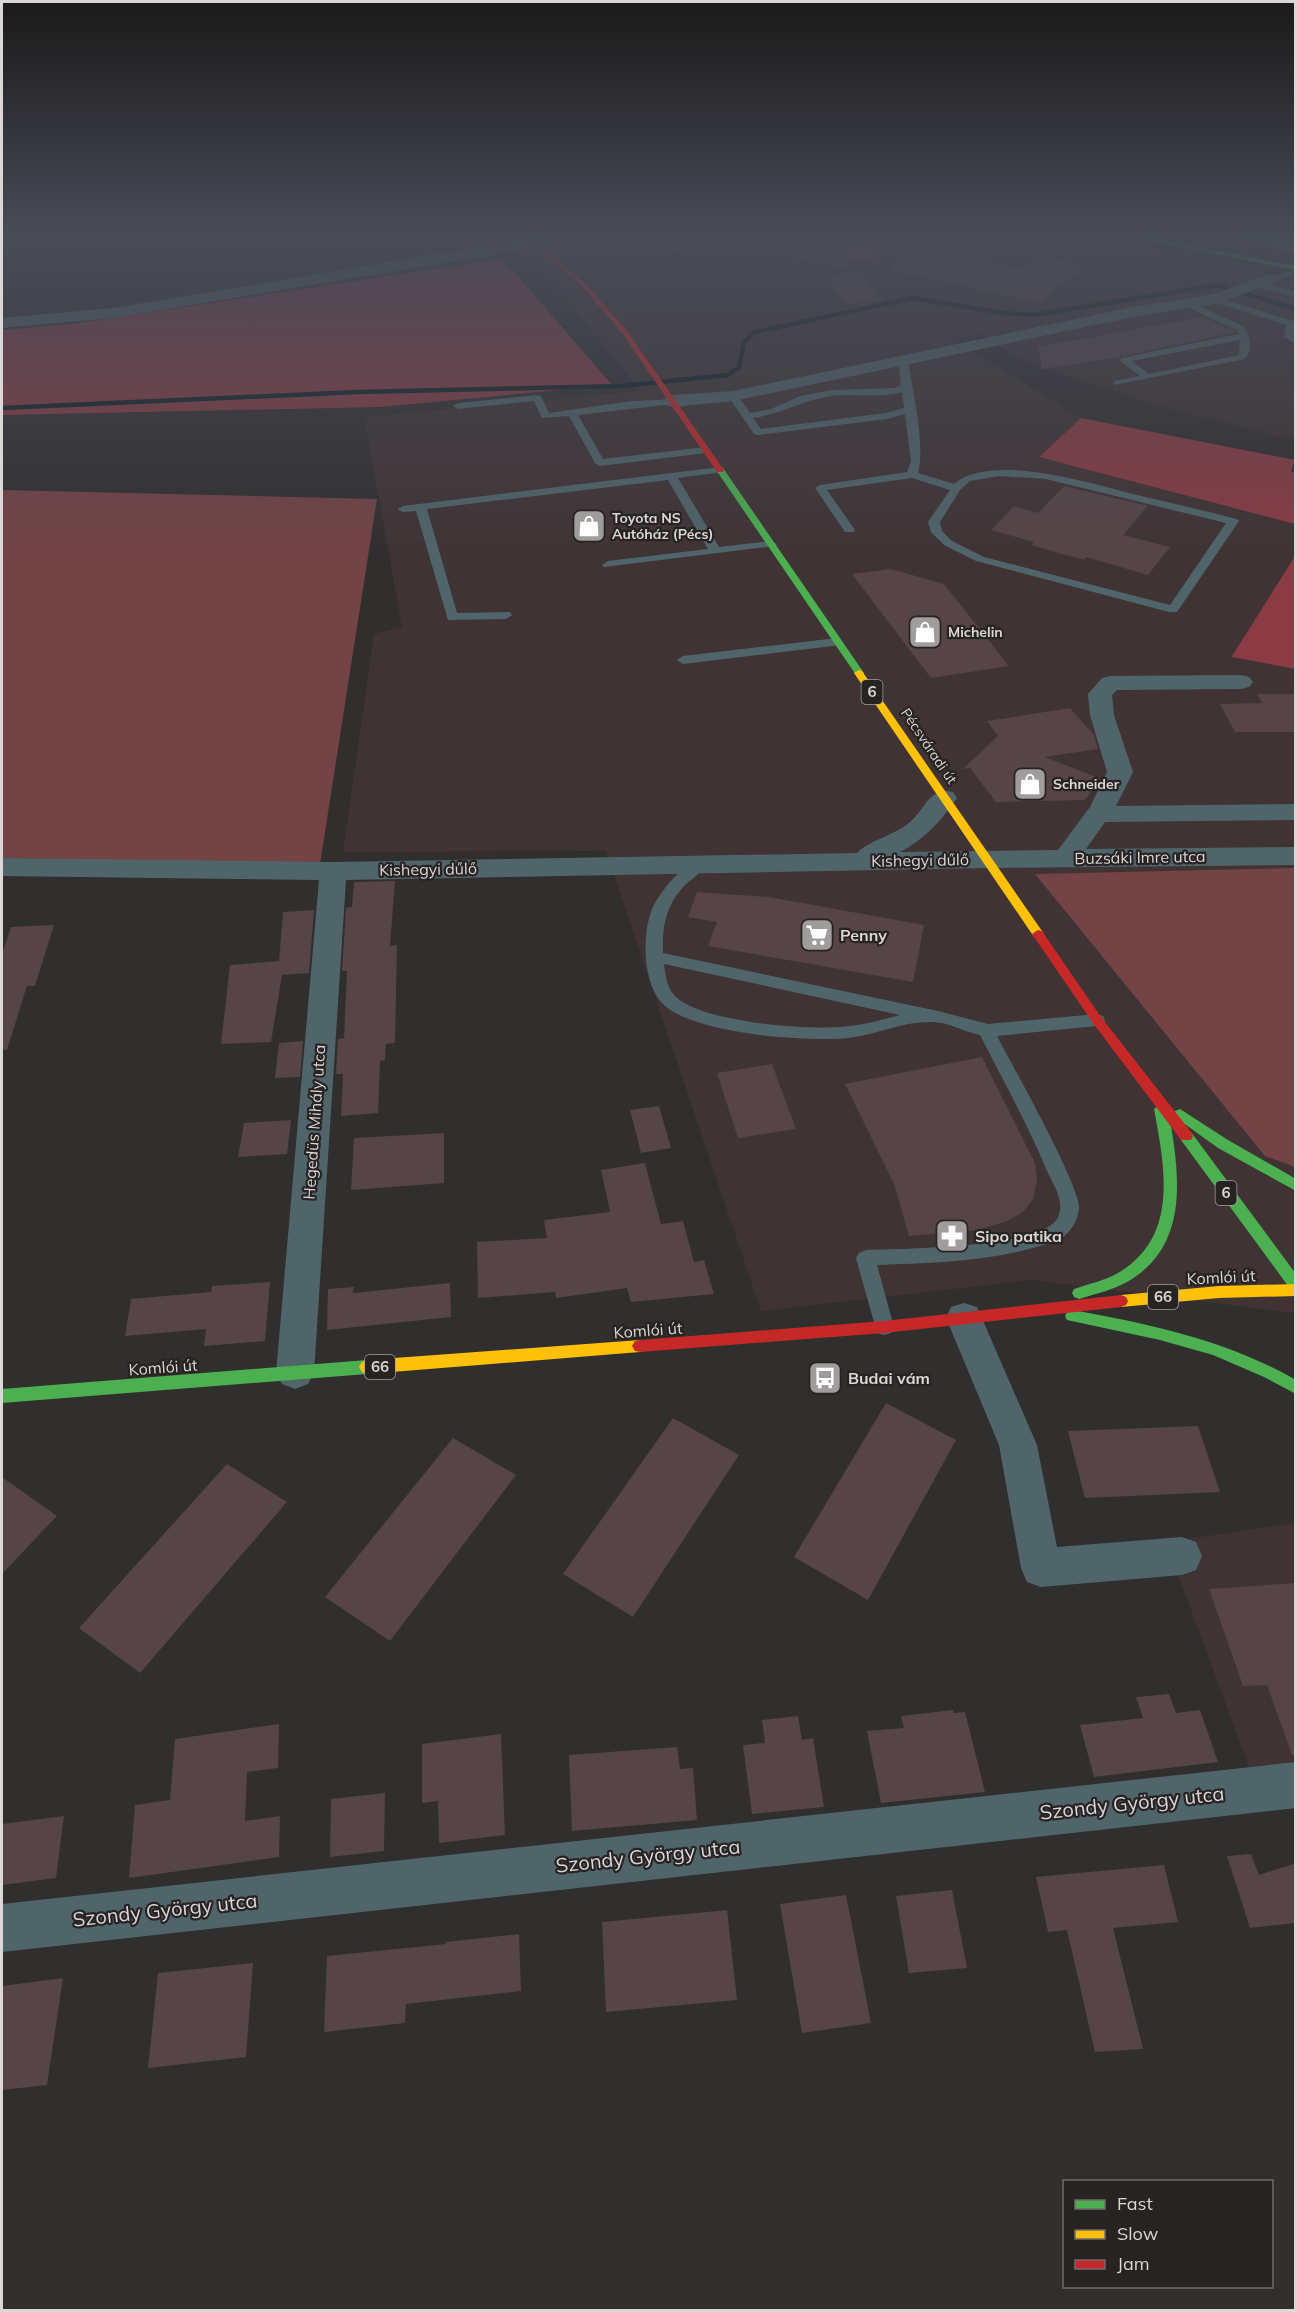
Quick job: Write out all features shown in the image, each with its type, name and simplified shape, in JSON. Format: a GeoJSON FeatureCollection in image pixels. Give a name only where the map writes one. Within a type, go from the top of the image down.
{"type":"FeatureCollection","features":[{"type":"Feature","properties":{"kind":"main road","name":"Pécsváradi út"},"geometry":{"type":"LineString","coordinates":[[633,344],[1097,1020],[1159,1099],[1296,1288]]}},
{"type":"Feature","properties":{"kind":"main road"},"geometry":{"type":"LineString","coordinates":[[1159,1099],[1223,1144],[1296,1186]]}},
{"type":"Feature","properties":{"kind":"main road"},"geometry":{"type":"LineString","coordinates":[[1032,1309],[1116,1281],[1135,1270],[1154,1251],[1169,1217],[1173,1188],[1159,1099]]}},
{"type":"Feature","properties":{"kind":"main road","name":"Komlói út"},"geometry":{"type":"LineString","coordinates":[[2,1396],[884,1327],[1032,1309],[1219,1292],[1296,1288]]}},
{"type":"Feature","properties":{"kind":"main road"},"geometry":{"type":"LineString","coordinates":[[1032,1309],[1164,1334],[1207,1345],[1242,1356],[1296,1388]]}},
{"type":"Feature","properties":{"kind":"street"},"geometry":{"type":"LineString","coordinates":[[673,401],[733,396],[979,344]]}},
{"type":"Feature","properties":{"kind":"street"},"geometry":{"type":"LineString","coordinates":[[1066,858],[1098,814],[1120,772],[1102,716],[1100,694],[1110,683],[1241,682]]}},
{"type":"Feature","properties":{"kind":"street","name":"Kishegyi dűlő"},"geometry":{"type":"LineString","coordinates":[[855,861],[909,837],[928,822],[944,798]]}},
{"type":"Feature","properties":{"kind":"street"},"geometry":{"type":"LineString","coordinates":[[1098,814],[1296,812]]}},
{"type":"Feature","properties":{"kind":"street","name":"Buzsáki Imre utca"},"geometry":{"type":"LineString","coordinates":[[985,859],[1296,856]]}},
{"type":"Feature","properties":{"kind":"street","name":"Kishegyi dűlő"},"geometry":{"type":"LineString","coordinates":[[4,874],[333,871],[985,859]]}},
{"type":"Feature","properties":{"kind":"street","name":"Hegedüs Mihály utca"},"geometry":{"type":"LineString","coordinates":[[295,1373],[333,871]]}},
{"type":"Feature","properties":{"kind":"street"},"geometry":{"type":"LineString","coordinates":[[964,1318],[1018,1445],[1041,1568],[1182,1556]]}},
{"type":"Feature","properties":{"kind":"street","name":"Szondy György utca"},"geometry":{"type":"LineString","coordinates":[[2,1928],[1296,1785]]}},
{"type":"Feature","properties":{"kind":"lane"},"geometry":{"type":"LineString","coordinates":[[1148,376],[1124,360],[1205,344]]}},
{"type":"Feature","properties":{"kind":"lane"},"geometry":{"type":"LineString","coordinates":[[1117,383],[1242,357],[1245,353],[1244,344]]}},
{"type":"Feature","properties":{"kind":"lane"},"geometry":{"type":"LineString","coordinates":[[903,359],[916,461],[912,475]]}},
{"type":"Feature","properties":{"kind":"lane"},"geometry":{"type":"LineString","coordinates":[[747,416],[773,412],[804,398],[832,393],[895,391],[907,387]]}},
{"type":"Feature","properties":{"kind":"lane"},"geometry":{"type":"LineString","coordinates":[[733,396],[758,432],[888,416],[909,410]]}},
{"type":"Feature","properties":{"kind":"lane"},"geometry":{"type":"LineString","coordinates":[[458,406],[537,398],[546,416],[632,404],[673,401]]}},
{"type":"Feature","properties":{"kind":"lane"},"geometry":{"type":"LineString","coordinates":[[572,413],[600,463],[706,450]]}},
{"type":"Feature","properties":{"kind":"lane"},"geometry":{"type":"LineString","coordinates":[[403,509],[720,470]]}},
{"type":"Feature","properties":{"kind":"lane"},"geometry":{"type":"LineString","coordinates":[[999,473],[1046,476],[1233,521],[1173,609],[980,559],[948,543],[937,532],[934,522],[956,488],[967,478],[999,473]]}},
{"type":"Feature","properties":{"kind":"lane"},"geometry":{"type":"LineString","coordinates":[[849,530],[820,489],[912,475],[956,488]]}},
{"type":"Feature","properties":{"kind":"lane"},"geometry":{"type":"LineString","coordinates":[[672,477],[716,552]]}},
{"type":"Feature","properties":{"kind":"lane"},"geometry":{"type":"LineString","coordinates":[[421,507],[452,617],[506,615]]}},
{"type":"Feature","properties":{"kind":"lane"},"geometry":{"type":"LineString","coordinates":[[608,565],[771,544]]}},
{"type":"Feature","properties":{"kind":"lane"},"geometry":{"type":"LineString","coordinates":[[683,660],[837,642]]}},
{"type":"Feature","properties":{"kind":"lane"},"geometry":{"type":"LineString","coordinates":[[699,865],[679,881],[663,899],[654,943],[660,986],[669,1000],[683,1011],[764,1030],[812,1034],[849,1033],[931,1016]]}},
{"type":"Feature","properties":{"kind":"lane"},"geometry":{"type":"LineString","coordinates":[[655,957],[931,1016],[986,1030],[1097,1020]]}},
{"type":"Feature","properties":{"kind":"lane"},"geometry":{"type":"LineString","coordinates":[[884,1327],[866,1258],[962,1254],[1022,1244],[1053,1235],[1066,1222],[1070,1207],[1068,1198],[1051,1158],[986,1030]]}},
{"type":"Feature","properties":{"kind":"shaded area"},"geometry":{"type":"Polygon","coordinates":[[[2,344],[576,344],[612,385],[380,407],[2,415],[2,344]]]}},
{"type":"Feature","properties":{"kind":"shaded area"},"geometry":{"type":"Polygon","coordinates":[[[603,344],[960,344],[1081,418],[1039,457],[1295,524],[1295,556],[1232,656],[1295,669],[1295,868],[1036,875],[1265,1155],[1295,1167],[1295,1313],[1031,1280],[761,1311],[606,851],[343,852],[374,634],[402,627],[364,417],[641,391],[603,344]]]}},
{"type":"Feature","properties":{"kind":"shaded area"},"geometry":{"type":"Polygon","coordinates":[[[996,344],[1295,344],[1295,440],[1166,408],[1032,365],[996,344]]]}},
{"type":"Feature","properties":{"kind":"shaded area"},"geometry":{"type":"Polygon","coordinates":[[[1081,418],[1295,460],[1291,471],[1295,473],[1295,524],[1039,457],[1081,418]]]}},
{"type":"Feature","properties":{"kind":"shaded area"},"geometry":{"type":"Polygon","coordinates":[[[2,490],[377,499],[320,864],[2,858],[2,490]]]}},
{"type":"Feature","properties":{"kind":"shaded area"},"geometry":{"type":"Polygon","coordinates":[[[1295,556],[1295,669],[1232,657],[1232,656],[1295,556]]]}},
{"type":"Feature","properties":{"kind":"shaded area"},"geometry":{"type":"Polygon","coordinates":[[[1295,868],[1295,1167],[1265,1156],[1035,874],[1295,868]]]}},
{"type":"Feature","properties":{"kind":"shaded area"},"geometry":{"type":"Polygon","coordinates":[[[1295,1523],[1295,1763],[1249,1767],[1166,1542],[1295,1523]]]}},
{"type":"Feature","properties":{"kind":"building"},"geometry":{"type":"Polygon","coordinates":[[[1055,344],[1180,344],[1119,357],[1042,369],[1038,347],[1055,344]]]}},
{"type":"Feature","properties":{"kind":"building"},"geometry":{"type":"Polygon","coordinates":[[[1064,486],[1148,506],[1123,535],[1170,547],[1148,575],[1086,557],[1084,560],[1031,545],[1034,542],[991,530],[1014,506],[1038,513],[1064,486]]]}},
{"type":"Feature","properties":{"kind":"building"},"geometry":{"type":"Polygon","coordinates":[[[891,569],[944,584],[1009,666],[931,678],[852,574],[891,569]]]}},
{"type":"Feature","properties":{"kind":"building"},"geometry":{"type":"Polygon","coordinates":[[[1257,694],[1296,694],[1296,732],[1235,732],[1220,704],[1262,703],[1257,694]]]}},
{"type":"Feature","properties":{"kind":"building"},"geometry":{"type":"Polygon","coordinates":[[[1070,708],[1094,735],[1098,749],[1045,757],[1101,779],[1085,800],[996,802],[970,768],[963,769],[998,736],[987,721],[1070,708]]]}},
{"type":"Feature","properties":{"kind":"building"},"geometry":{"type":"Polygon","coordinates":[[[395,881],[390,946],[397,945],[395,1043],[386,1044],[385,1060],[380,1061],[378,1113],[341,1116],[343,1074],[336,1074],[338,1039],[344,1038],[347,971],[342,971],[346,908],[352,907],[354,882],[395,881]]]}},
{"type":"Feature","properties":{"kind":"building","name":"Penny"},"geometry":{"type":"Polygon","coordinates":[[[697,892],[769,897],[924,925],[913,982],[708,946],[717,922],[688,917],[697,892]]]}},
{"type":"Feature","properties":{"kind":"building"},"geometry":{"type":"Polygon","coordinates":[[[314,910],[309,973],[282,975],[271,1042],[221,1044],[230,965],[279,961],[283,912],[314,910]]]}},
{"type":"Feature","properties":{"kind":"building"},"geometry":{"type":"Polygon","coordinates":[[[54,925],[35,986],[27,986],[7,1050],[2,1049],[2,954],[11,927],[54,925]]]}},
{"type":"Feature","properties":{"kind":"building"},"geometry":{"type":"Polygon","coordinates":[[[303,1041],[300,1077],[275,1078],[279,1043],[303,1041]]]}},
{"type":"Feature","properties":{"kind":"building"},"geometry":{"type":"Polygon","coordinates":[[[982,1057],[1035,1163],[1037,1180],[1033,1199],[1023,1212],[1007,1221],[978,1230],[909,1236],[894,1184],[845,1084],[982,1057]]]}},
{"type":"Feature","properties":{"kind":"building"},"geometry":{"type":"Polygon","coordinates":[[[772,1064],[796,1129],[738,1138],[717,1073],[772,1064]]]}},
{"type":"Feature","properties":{"kind":"building"},"geometry":{"type":"Polygon","coordinates":[[[659,1106],[671,1148],[641,1153],[630,1110],[659,1106]]]}},
{"type":"Feature","properties":{"kind":"building"},"geometry":{"type":"Polygon","coordinates":[[[291,1120],[287,1154],[238,1157],[244,1123],[291,1120]]]}},
{"type":"Feature","properties":{"kind":"building"},"geometry":{"type":"Polygon","coordinates":[[[444,1133],[444,1183],[351,1190],[354,1138],[444,1133]]]}},
{"type":"Feature","properties":{"kind":"building"},"geometry":{"type":"Polygon","coordinates":[[[645,1163],[661,1224],[683,1221],[694,1262],[704,1260],[714,1294],[631,1302],[627,1288],[556,1298],[555,1292],[478,1298],[477,1242],[547,1238],[544,1220],[610,1212],[601,1170],[645,1163]]]}},
{"type":"Feature","properties":{"kind":"building"},"geometry":{"type":"Polygon","coordinates":[[[270,1282],[265,1341],[204,1346],[206,1329],[125,1336],[131,1299],[211,1292],[212,1286],[270,1282]]]}},
{"type":"Feature","properties":{"kind":"building"},"geometry":{"type":"Polygon","coordinates":[[[450,1283],[451,1317],[327,1330],[328,1289],[354,1287],[353,1293],[450,1283]]]}},
{"type":"Feature","properties":{"kind":"building"},"geometry":{"type":"Polygon","coordinates":[[[886,1403],[956,1440],[868,1600],[794,1557],[886,1403]]]}},
{"type":"Feature","properties":{"kind":"building"},"geometry":{"type":"Polygon","coordinates":[[[673,1418],[739,1455],[633,1617],[563,1574],[673,1418]]]}},
{"type":"Feature","properties":{"kind":"building"},"geometry":{"type":"Polygon","coordinates":[[[1198,1426],[1220,1492],[1085,1498],[1068,1431],[1198,1426]]]}},
{"type":"Feature","properties":{"kind":"building"},"geometry":{"type":"Polygon","coordinates":[[[453,1438],[516,1475],[390,1641],[325,1597],[453,1438]]]}},
{"type":"Feature","properties":{"kind":"building"},"geometry":{"type":"Polygon","coordinates":[[[227,1464],[287,1502],[140,1673],[79,1628],[227,1464]]]}},
{"type":"Feature","properties":{"kind":"building"},"geometry":{"type":"Polygon","coordinates":[[[2,1477],[57,1516],[2,1574],[2,1477]]]}},
{"type":"Feature","properties":{"kind":"building"},"geometry":{"type":"Polygon","coordinates":[[[1296,1583],[1296,1754],[1292,1755],[1267,1685],[1243,1686],[1209,1589],[1296,1583]]]}},
{"type":"Feature","properties":{"kind":"building"},"geometry":{"type":"Polygon","coordinates":[[[1169,1694],[1176,1713],[1200,1710],[1218,1762],[1094,1777],[1080,1725],[1143,1718],[1136,1697],[1169,1694]]]}},
{"type":"Feature","properties":{"kind":"building"},"geometry":{"type":"Polygon","coordinates":[[[953,1710],[954,1713],[965,1712],[985,1792],[881,1803],[867,1731],[904,1728],[901,1716],[953,1710]]]}},
{"type":"Feature","properties":{"kind":"building"},"geometry":{"type":"Polygon","coordinates":[[[798,1716],[802,1740],[813,1738],[824,1807],[752,1814],[743,1745],[765,1743],[762,1720],[798,1716]]]}},
{"type":"Feature","properties":{"kind":"building"},"geometry":{"type":"Polygon","coordinates":[[[279,1724],[278,1768],[247,1772],[245,1821],[280,1816],[279,1857],[129,1878],[135,1805],[170,1800],[175,1739],[279,1724]]]}},
{"type":"Feature","properties":{"kind":"building"},"geometry":{"type":"Polygon","coordinates":[[[501,1734],[505,1835],[439,1843],[438,1801],[422,1803],[422,1744],[501,1734]]]}},
{"type":"Feature","properties":{"kind":"building"},"geometry":{"type":"Polygon","coordinates":[[[677,1747],[680,1769],[693,1768],[697,1820],[572,1831],[569,1755],[677,1747]]]}},
{"type":"Feature","properties":{"kind":"building"},"geometry":{"type":"Polygon","coordinates":[[[385,1793],[384,1851],[330,1857],[331,1799],[385,1793]]]}},
{"type":"Feature","properties":{"kind":"building"},"geometry":{"type":"Polygon","coordinates":[[[64,1816],[56,1878],[2,1885],[2,1824],[64,1816]]]}},
{"type":"Feature","properties":{"kind":"building"},"geometry":{"type":"Polygon","coordinates":[[[1251,1854],[1259,1875],[1296,1863],[1296,1923],[1250,1928],[1227,1856],[1251,1854]]]}},
{"type":"Feature","properties":{"kind":"building"},"geometry":{"type":"Polygon","coordinates":[[[1164,1865],[1178,1922],[1113,1928],[1143,2049],[1095,2052],[1067,1930],[1048,1932],[1036,1877],[1164,1865]]]}},
{"type":"Feature","properties":{"kind":"building"},"geometry":{"type":"Polygon","coordinates":[[[952,1890],[967,1968],[909,1973],[896,1896],[952,1890]]]}},
{"type":"Feature","properties":{"kind":"building"},"geometry":{"type":"Polygon","coordinates":[[[846,1895],[871,2023],[802,2033],[780,1904],[846,1895]]]}},
{"type":"Feature","properties":{"kind":"building"},"geometry":{"type":"Polygon","coordinates":[[[727,1910],[737,2000],[606,2012],[602,1922],[727,1910]]]}},
{"type":"Feature","properties":{"kind":"building"},"geometry":{"type":"Polygon","coordinates":[[[519,1934],[521,1991],[406,2004],[405,2023],[324,2032],[327,1956],[519,1934]]]}},
{"type":"Feature","properties":{"kind":"building"},"geometry":{"type":"Polygon","coordinates":[[[253,1963],[246,2057],[148,2068],[158,1973],[253,1963]]]}},
{"type":"Feature","properties":{"kind":"building"},"geometry":{"type":"Polygon","coordinates":[[[63,1978],[47,2085],[2,2090],[2,1986],[63,1978]]]}},
{"type":"Feature","properties":{"kind":"waterway"},"geometry":{"type":"LineString","coordinates":[[2,408],[358,392],[622,386],[728,375],[739,367],[744,344]]}},
{"type":"Feature","properties":{"kind":"traffic: fast"},"geometry":{"type":"LineString","coordinates":[[720,470],[859,673]]}},
{"type":"Feature","properties":{"kind":"traffic: fast"},"geometry":{"type":"LineString","coordinates":[[1079,1293],[1123,1277],[1143,1262],[1157,1244],[1166,1224],[1171,1179],[1161,1109]]}},
{"type":"Feature","properties":{"kind":"traffic: fast"},"geometry":{"type":"LineString","coordinates":[[1180,1114],[1223,1144],[1296,1186]]}},
{"type":"Feature","properties":{"kind":"traffic: fast"},"geometry":{"type":"LineString","coordinates":[[1186,1136],[1296,1286]]}},
{"type":"Feature","properties":{"kind":"traffic: fast"},"geometry":{"type":"LineString","coordinates":[[1072,1316],[1131,1327],[1215,1349],[1242,1360],[1296,1388]]}},
{"type":"Feature","properties":{"kind":"traffic: fast"},"geometry":{"type":"LineString","coordinates":[[2,1396],[367,1367]]}},
{"type":"Feature","properties":{"kind":"traffic: slow"},"geometry":{"type":"LineString","coordinates":[[859,673],[1038,934]]}},
{"type":"Feature","properties":{"kind":"traffic: slow"},"geometry":{"type":"LineString","coordinates":[[1121,1301],[1219,1292],[1296,1290]]}},
{"type":"Feature","properties":{"kind":"traffic: slow"},"geometry":{"type":"LineString","coordinates":[[367,1367],[640,1346]]}},
{"type":"Feature","properties":{"kind":"traffic: jam"},"geometry":{"type":"LineString","coordinates":[[633,344],[720,470]]}},
{"type":"Feature","properties":{"kind":"traffic: jam"},"geometry":{"type":"LineString","coordinates":[[1038,934],[1097,1020],[1186,1136]]}},
{"type":"Feature","properties":{"kind":"traffic: jam"},"geometry":{"type":"LineString","coordinates":[[640,1346],[884,1327],[1121,1301]]}},
{"type":"Feature","properties":{"kind":"place","name":"Toyota NS Autóház (Pécs)"},"geometry":{"type":"Point","coordinates":[589,526]}},
{"type":"Feature","properties":{"kind":"place","name":"Michelin"},"geometry":{"type":"Point","coordinates":[925,632]}},
{"type":"Feature","properties":{"kind":"place","name":"Schneider"},"geometry":{"type":"Point","coordinates":[1030,784]}},
{"type":"Feature","properties":{"kind":"place","name":"Penny"},"geometry":{"type":"Point","coordinates":[817,935]}},
{"type":"Feature","properties":{"kind":"place","name":"Sipo patika"},"geometry":{"type":"Point","coordinates":[952,1236]}},
{"type":"Feature","properties":{"kind":"place","name":"Budai vám"},"geometry":{"type":"Point","coordinates":[825,1378]}}]}
